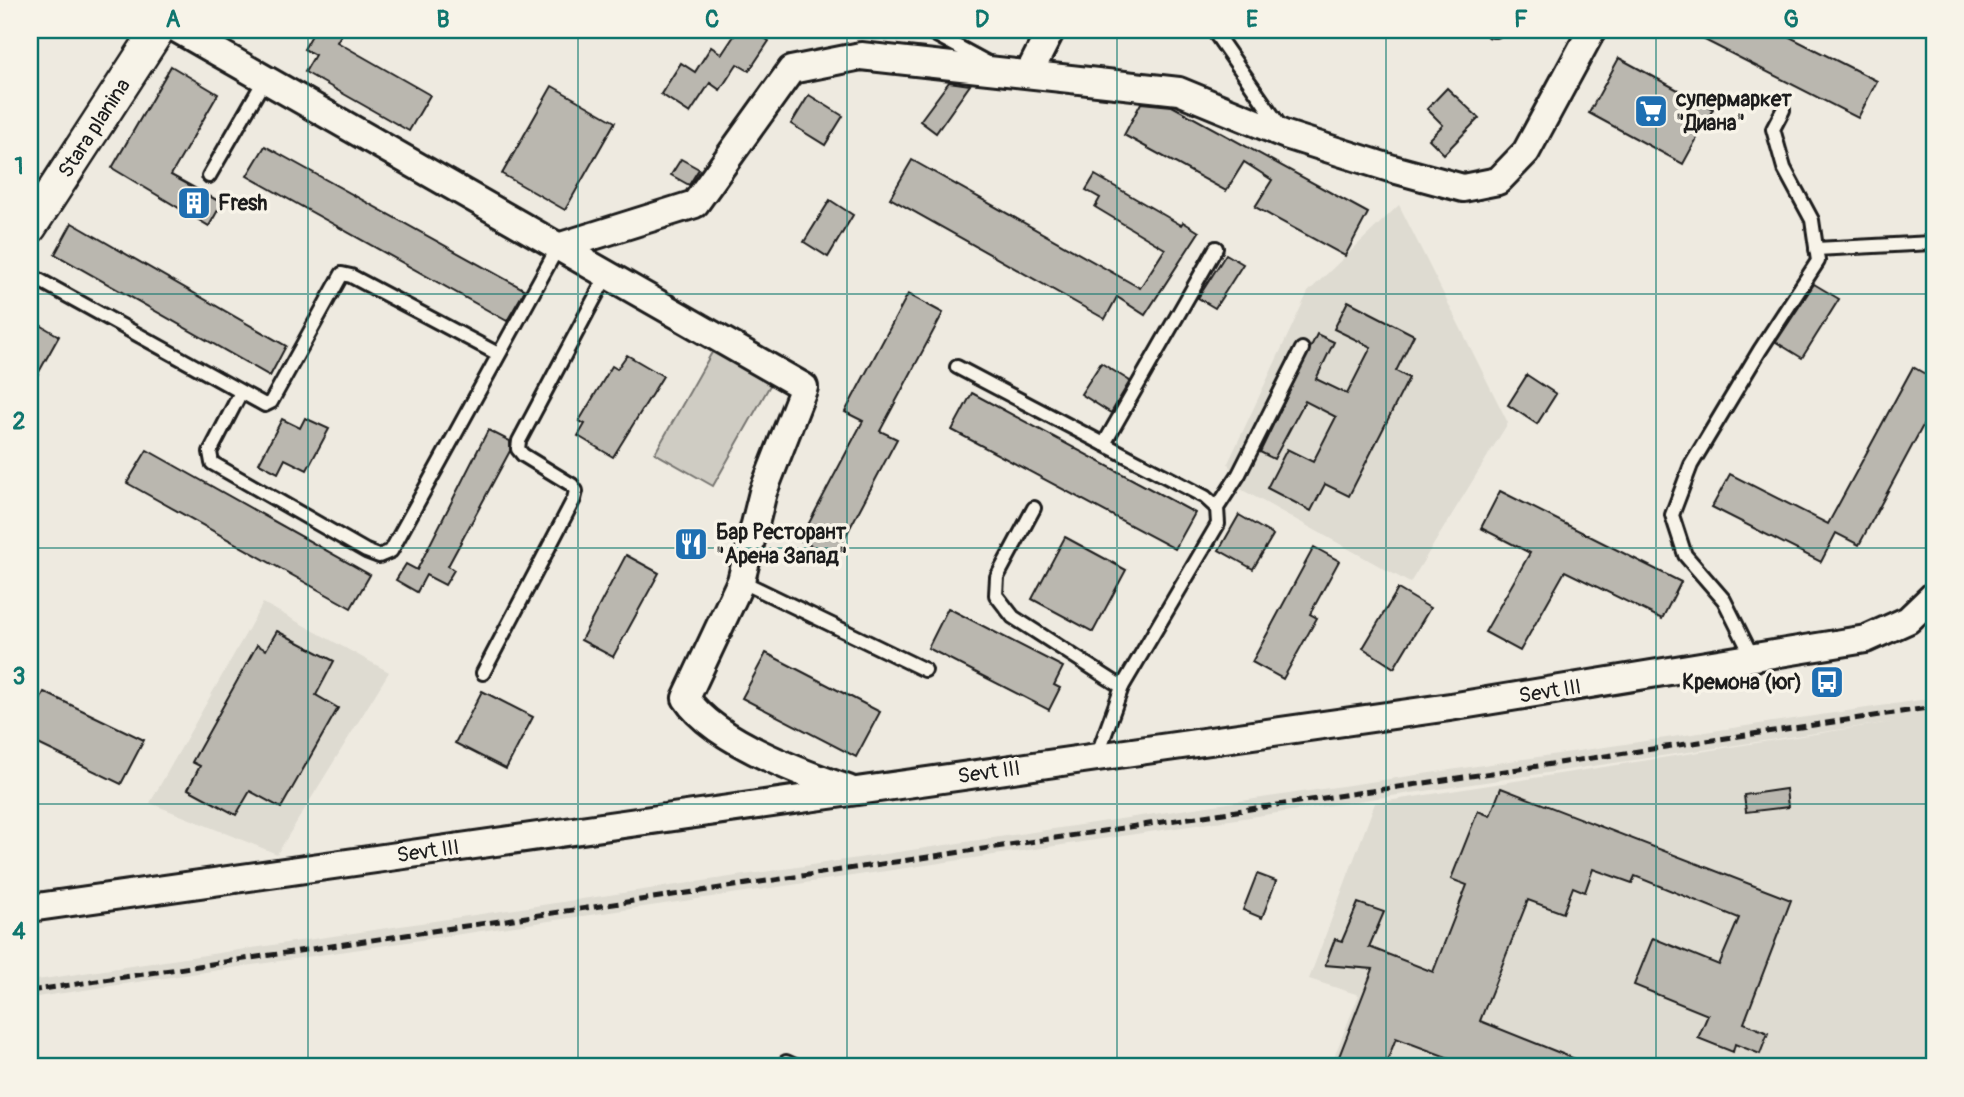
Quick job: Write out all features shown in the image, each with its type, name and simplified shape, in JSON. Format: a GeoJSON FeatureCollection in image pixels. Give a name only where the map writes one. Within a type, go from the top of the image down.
{"type":"FeatureCollection","features":[{"type":"Feature","properties":{"kind":"street","name":"Stara planina"},"geometry":{"type":"LineString","coordinates":[[30,227],[158,30]]}},
{"type":"Feature","properties":{"kind":"street"},"geometry":{"type":"LineString","coordinates":[[178,30],[804,387],[763,492],[741,581],[686,698],[696,714],[783,766],[854,791]]}},
{"type":"Feature","properties":{"kind":"street"},"geometry":{"type":"LineString","coordinates":[[1029,73],[1051,30]]}},
{"type":"Feature","properties":{"kind":"street"},"geometry":{"type":"LineString","coordinates":[[558,247],[695,204],[791,70],[860,56],[1179,91],[1286,135],[1393,169],[1464,188],[1499,181],[1526,152],[1592,30]]}},
{"type":"Feature","properties":{"kind":"street","name":"Sevt III"},"geometry":{"type":"LineString","coordinates":[[30,908],[1450,707],[1866,639],[1908,620],[1934,595]]}},
{"type":"Feature","properties":{"kind":"lane"},"geometry":{"type":"LineString","coordinates":[[927,30],[1000,70]]}},
{"type":"Feature","properties":{"kind":"lane"},"geometry":{"type":"LineString","coordinates":[[1213,30],[1286,135]]}},
{"type":"Feature","properties":{"kind":"lane"},"geometry":{"type":"LineString","coordinates":[[209,176],[265,79]]}},
{"type":"Feature","properties":{"kind":"lane"},"geometry":{"type":"LineString","coordinates":[[1753,657],[1724,600],[1685,555],[1672,515],[1691,465],[1760,350],[1818,261],[1812,220],[1784,168],[1773,129],[1783,110]]}},
{"type":"Feature","properties":{"kind":"lane"},"geometry":{"type":"LineString","coordinates":[[1816,249],[1932,243]]}},
{"type":"Feature","properties":{"kind":"lane"},"geometry":{"type":"LineString","coordinates":[[240,394],[210,452],[212,463],[366,551],[379,556],[391,551],[558,247]]}},
{"type":"Feature","properties":{"kind":"lane"},"geometry":{"type":"LineString","coordinates":[[1104,444],[1216,248]]}},
{"type":"Feature","properties":{"kind":"lane"},"geometry":{"type":"LineString","coordinates":[[30,275],[259,404],[271,402],[336,280],[342,274],[351,276],[498,354]]}},
{"type":"Feature","properties":{"kind":"lane"},"geometry":{"type":"LineString","coordinates":[[483,673],[574,499],[576,491],[572,485],[523,455],[518,449],[519,441],[607,275]]}},
{"type":"Feature","properties":{"kind":"lane"},"geometry":{"type":"LineString","coordinates":[[1097,756],[1122,687],[1219,524],[1217,508],[1239,474],[1302,349]]}},
{"type":"Feature","properties":{"kind":"lane"},"geometry":{"type":"LineString","coordinates":[[957,368],[1205,497],[1217,508]]}},
{"type":"Feature","properties":{"kind":"lane"},"geometry":{"type":"LineString","coordinates":[[1034,508],[997,577],[996,595],[1013,617],[1122,687]]}},
{"type":"Feature","properties":{"kind":"lane"},"geometry":{"type":"LineString","coordinates":[[741,581],[925,670]]}},
{"type":"Feature","properties":{"kind":"lane"},"geometry":{"type":"LineString","coordinates":[[783,1067],[786,1062],[797,1067]]}},
{"type":"Feature","properties":{"kind":"shaded area"},"geometry":{"type":"Polygon","coordinates":[[[1399,205],[1508,423],[1410,583],[1237,487],[1228,463],[1308,292],[1399,205]]]}},
{"type":"Feature","properties":{"kind":"shaded area"},"geometry":{"type":"Polygon","coordinates":[[[715,347],[773,380],[713,486],[655,453],[715,347]]]}},
{"type":"Feature","properties":{"kind":"shaded area"},"geometry":{"type":"Polygon","coordinates":[[[263,603],[389,672],[277,854],[150,803],[263,603]]]}},
{"type":"Feature","properties":{"kind":"shaded area"},"geometry":{"type":"Polygon","coordinates":[[[1934,698],[1934,1067],[1330,1067],[1359,995],[1309,979],[1375,803],[1897,721],[30,998],[30,981],[1934,698]]]}},
{"type":"Feature","properties":{"kind":"building"},"geometry":{"type":"Polygon","coordinates":[[[315,30],[344,30],[337,42],[430,95],[409,131],[305,72],[315,55],[304,49],[315,30]]]}},
{"type":"Feature","properties":{"kind":"building"},"geometry":{"type":"Polygon","coordinates":[[[738,30],[752,30],[769,41],[749,71],[737,64],[720,90],[710,83],[690,113],[661,94],[681,63],[695,72],[711,47],[722,54],[738,30]]]}},
{"type":"Feature","properties":{"kind":"building"},"geometry":{"type":"Polygon","coordinates":[[[1685,30],[1776,30],[1877,81],[1858,118],[1685,30]]]}},
{"type":"Feature","properties":{"kind":"building","name":"супермаркет \"Диана\""},"geometry":{"type":"Polygon","coordinates":[[[1619,58],[1713,109],[1683,164],[1589,113],[1619,58]]]}},
{"type":"Feature","properties":{"kind":"building"},"geometry":{"type":"Polygon","coordinates":[[[171,66],[218,94],[171,175],[222,203],[209,226],[112,168],[171,66]]]}},
{"type":"Feature","properties":{"kind":"building"},"geometry":{"type":"Polygon","coordinates":[[[949,82],[970,85],[936,133],[920,121],[949,82]]]}},
{"type":"Feature","properties":{"kind":"building"},"geometry":{"type":"Polygon","coordinates":[[[552,86],[615,122],[565,210],[502,174],[552,86]]]}},
{"type":"Feature","properties":{"kind":"building"},"geometry":{"type":"Polygon","coordinates":[[[1447,88],[1479,118],[1444,154],[1429,139],[1443,125],[1427,109],[1447,88]]]}},
{"type":"Feature","properties":{"kind":"building"},"geometry":{"type":"Polygon","coordinates":[[[809,95],[843,116],[825,145],[791,124],[809,95]]]}},
{"type":"Feature","properties":{"kind":"building"},"geometry":{"type":"Polygon","coordinates":[[[1141,103],[1172,106],[1368,213],[1345,256],[1255,207],[1272,180],[1244,162],[1226,191],[1124,135],[1141,103]]]}},
{"type":"Feature","properties":{"kind":"building"},"geometry":{"type":"Polygon","coordinates":[[[265,146],[525,290],[507,321],[247,176],[265,146]]]}},
{"type":"Feature","properties":{"kind":"building"},"geometry":{"type":"Polygon","coordinates":[[[681,159],[699,169],[689,185],[671,175],[681,159]]]}},
{"type":"Feature","properties":{"kind":"building"},"geometry":{"type":"Polygon","coordinates":[[[912,160],[1140,288],[1165,249],[1095,207],[1100,198],[1086,190],[1095,175],[1181,225],[1183,222],[1199,232],[1145,315],[1117,297],[1105,319],[890,198],[912,160]]]}},
{"type":"Feature","properties":{"kind":"building"},"geometry":{"type":"Polygon","coordinates":[[[830,200],[853,215],[828,257],[804,242],[830,200]]]}},
{"type":"Feature","properties":{"kind":"building"},"geometry":{"type":"Polygon","coordinates":[[[72,223],[286,346],[270,376],[55,254],[72,223]]]}},
{"type":"Feature","properties":{"kind":"building"},"geometry":{"type":"Polygon","coordinates":[[[1226,254],[1243,264],[1215,308],[1198,298],[1226,254]]]}},
{"type":"Feature","properties":{"kind":"building"},"geometry":{"type":"Polygon","coordinates":[[[1814,284],[1839,299],[1802,358],[1776,342],[1814,284]]]}},
{"type":"Feature","properties":{"kind":"building"},"geometry":{"type":"Polygon","coordinates":[[[908,294],[943,313],[880,431],[897,439],[834,558],[800,540],[863,421],[845,412],[908,294]]]}},
{"type":"Feature","properties":{"kind":"building"},"geometry":{"type":"Polygon","coordinates":[[[1348,301],[1414,335],[1396,371],[1409,378],[1349,496],[1325,484],[1311,511],[1267,488],[1287,449],[1313,462],[1336,417],[1305,401],[1274,459],[1260,452],[1317,334],[1334,342],[1316,379],[1347,394],[1371,347],[1334,329],[1348,301]]]}},
{"type":"Feature","properties":{"kind":"building"},"geometry":{"type":"Polygon","coordinates":[[[30,319],[59,336],[30,388],[30,319]]]}},
{"type":"Feature","properties":{"kind":"building"},"geometry":{"type":"Polygon","coordinates":[[[627,355],[663,376],[613,457],[578,436],[585,424],[579,421],[612,366],[617,369],[627,355]]]}},
{"type":"Feature","properties":{"kind":"building"},"geometry":{"type":"Polygon","coordinates":[[[1101,363],[1130,381],[1111,413],[1081,394],[1101,363]]]}},
{"type":"Feature","properties":{"kind":"building"},"geometry":{"type":"Polygon","coordinates":[[[1913,367],[1934,379],[1934,405],[1859,545],[1836,533],[1821,562],[1712,507],[1730,474],[1828,524],[1913,367]]]}},
{"type":"Feature","properties":{"kind":"building"},"geometry":{"type":"Polygon","coordinates":[[[1527,375],[1556,394],[1537,424],[1508,405],[1527,375]]]}},
{"type":"Feature","properties":{"kind":"building"},"geometry":{"type":"Polygon","coordinates":[[[972,393],[1195,513],[1175,549],[952,430],[972,393]]]}},
{"type":"Feature","properties":{"kind":"building"},"geometry":{"type":"Polygon","coordinates":[[[305,418],[329,429],[307,470],[285,459],[278,473],[259,463],[282,419],[300,428],[305,418]]]}},
{"type":"Feature","properties":{"kind":"building"},"geometry":{"type":"Polygon","coordinates":[[[488,430],[510,441],[510,451],[448,566],[454,570],[445,585],[426,575],[417,592],[396,580],[406,564],[417,570],[488,430]]]}},
{"type":"Feature","properties":{"kind":"building"},"geometry":{"type":"Polygon","coordinates":[[[147,450],[370,575],[351,608],[127,483],[147,450]]]}},
{"type":"Feature","properties":{"kind":"building"},"geometry":{"type":"Polygon","coordinates":[[[1500,491],[1681,582],[1662,619],[1565,571],[1520,651],[1485,632],[1530,553],[1481,528],[1500,491]]]}},
{"type":"Feature","properties":{"kind":"building"},"geometry":{"type":"Polygon","coordinates":[[[1239,515],[1273,535],[1253,569],[1219,550],[1239,515]]]}},
{"type":"Feature","properties":{"kind":"building"},"geometry":{"type":"Polygon","coordinates":[[[1065,537],[1126,570],[1093,632],[1032,599],[1065,537]]]}},
{"type":"Feature","properties":{"kind":"building"},"geometry":{"type":"Polygon","coordinates":[[[1314,547],[1339,561],[1310,614],[1317,618],[1283,679],[1252,662],[1314,547]]]}},
{"type":"Feature","properties":{"kind":"building"},"geometry":{"type":"Polygon","coordinates":[[[626,555],[659,573],[613,657],[581,640],[626,555]]]}},
{"type":"Feature","properties":{"kind":"building"},"geometry":{"type":"Polygon","coordinates":[[[1398,589],[1430,608],[1394,668],[1363,648],[1398,589]]]}},
{"type":"Feature","properties":{"kind":"building"},"geometry":{"type":"Polygon","coordinates":[[[948,608],[1063,667],[1054,685],[1060,688],[1049,710],[928,648],[948,608]]]}},
{"type":"Feature","properties":{"kind":"building"},"geometry":{"type":"Polygon","coordinates":[[[277,631],[334,661],[316,695],[338,708],[281,808],[250,791],[236,815],[188,789],[200,766],[192,762],[257,645],[266,650],[277,631]]]}},
{"type":"Feature","properties":{"kind":"building"},"geometry":{"type":"Polygon","coordinates":[[[766,653],[880,712],[856,757],[742,698],[766,653]]]}},
{"type":"Feature","properties":{"kind":"building"},"geometry":{"type":"Polygon","coordinates":[[[482,691],[533,717],[506,769],[455,743],[482,691]]]}},
{"type":"Feature","properties":{"kind":"building"},"geometry":{"type":"Polygon","coordinates":[[[44,692],[144,740],[121,784],[30,740],[30,720],[44,692]]]}},
{"type":"Feature","properties":{"kind":"building"},"geometry":{"type":"Polygon","coordinates":[[[1501,788],[1791,900],[1744,1023],[1768,1033],[1760,1054],[1735,1044],[1733,1052],[1698,1038],[1708,1015],[1634,985],[1653,938],[1719,965],[1739,918],[1635,876],[1632,883],[1593,869],[1585,892],[1573,887],[1563,913],[1528,900],[1480,1021],[1595,1067],[1473,1067],[1396,1038],[1385,1067],[1335,1067],[1373,969],[1325,965],[1335,939],[1342,941],[1358,903],[1384,912],[1369,947],[1433,972],[1467,885],[1451,879],[1478,811],[1490,816],[1501,788]]]}},
{"type":"Feature","properties":{"kind":"building"},"geometry":{"type":"Polygon","coordinates":[[[1786,789],[1788,807],[1746,812],[1744,795],[1786,789]]]}},
{"type":"Feature","properties":{"kind":"building"},"geometry":{"type":"Polygon","coordinates":[[[1257,874],[1276,881],[1262,918],[1243,910],[1257,874]]]}},
{"type":"Feature","properties":{"kind":"railway"},"geometry":{"type":"LineString","coordinates":[[30,991],[1934,707]]}},
{"type":"Feature","properties":{"kind":"place","name":"супермаркет \"Диана\""},"geometry":{"type":"Point","coordinates":[1651,111]}},
{"type":"Feature","properties":{"kind":"place","name":"Fresh"},"geometry":{"type":"Point","coordinates":[194,203]}},
{"type":"Feature","properties":{"kind":"place","name":"Бар Ресторант \"Арена Запад\""},"geometry":{"type":"Point","coordinates":[691,544]}},
{"type":"Feature","properties":{"kind":"place","name":"Кремона (юг)"},"geometry":{"type":"Point","coordinates":[1827,682]}}]}
